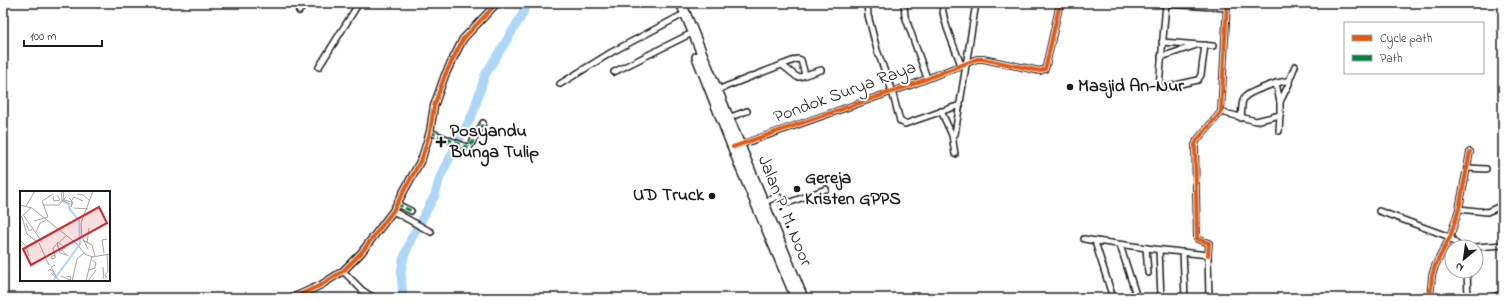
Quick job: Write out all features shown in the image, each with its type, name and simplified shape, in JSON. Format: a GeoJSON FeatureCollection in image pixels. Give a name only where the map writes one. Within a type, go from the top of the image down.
{"type":"FeatureCollection","features":[{"type":"Feature","properties":{"kind":"highway","name":"Jalan P. M. Noor"},"geometry":{"type":"LineString","coordinates":[[675,3],[717,90],[728,118],[736,146],[763,203],[797,295]]}},
{"type":"Feature","properties":{"kind":"highway","name":"Jalan P. M. Noor"},"geometry":{"type":"LineString","coordinates":[[681,3],[690,35],[797,295]]}},
{"type":"Feature","properties":{"kind":"street"},"geometry":{"type":"LineString","coordinates":[[299,11],[306,3]]}},
{"type":"Feature","properties":{"kind":"street"},"geometry":{"type":"LineString","coordinates":[[319,67],[358,3]]}},
{"type":"Feature","properties":{"kind":"street"},"geometry":{"type":"LineString","coordinates":[[297,297],[342,271],[361,253],[393,211],[422,158],[430,132],[434,106],[445,75],[463,39],[497,3]]}},
{"type":"Feature","properties":{"kind":"street"},"geometry":{"type":"LineString","coordinates":[[867,3],[868,15],[877,50],[892,91],[900,121],[903,124],[907,124],[960,105]]}},
{"type":"Feature","properties":{"kind":"street"},"geometry":{"type":"LineString","coordinates":[[904,3],[905,16],[927,78]]}},
{"type":"Feature","properties":{"kind":"street"},"geometry":{"type":"LineString","coordinates":[[942,3],[942,11],[945,22],[963,64]]}},
{"type":"Feature","properties":{"kind":"street"},"geometry":{"type":"LineString","coordinates":[[952,135],[955,133],[960,105],[963,64],[976,3]]}},
{"type":"Feature","properties":{"kind":"street","name":"Pondok Surya Raya"},"geometry":{"type":"LineString","coordinates":[[736,146],[892,91],[977,59],[1040,71],[1043,70],[1046,66],[1060,3]]}},
{"type":"Feature","properties":{"kind":"street"},"geometry":{"type":"LineString","coordinates":[[1154,3],[1227,6],[1221,112],[1197,140],[1195,145],[1197,239],[1208,242],[1209,298]]}},
{"type":"Feature","properties":{"kind":"street"},"geometry":{"type":"LineString","coordinates":[[1166,4],[1159,86],[1161,88],[1196,81],[1201,75],[1205,45]]}},
{"type":"Feature","properties":{"kind":"street"},"geometry":{"type":"LineString","coordinates":[[560,84],[612,52],[680,16]]}},
{"type":"Feature","properties":{"kind":"street"},"geometry":{"type":"LineString","coordinates":[[614,72],[690,35]]}},
{"type":"Feature","properties":{"kind":"street"},"geometry":{"type":"LineString","coordinates":[[1162,42],[1213,46]]}},
{"type":"Feature","properties":{"kind":"street"},"geometry":{"type":"LineString","coordinates":[[1161,57],[1198,44]]}},
{"type":"Feature","properties":{"kind":"street"},"geometry":{"type":"LineString","coordinates":[[717,90],[797,59],[800,60],[805,75]]}},
{"type":"Feature","properties":{"kind":"street"},"geometry":{"type":"LineString","coordinates":[[782,65],[797,77],[821,70]]}},
{"type":"Feature","properties":{"kind":"street"},"geometry":{"type":"LineString","coordinates":[[1280,102],[1290,84],[1289,81],[1295,66]]}},
{"type":"Feature","properties":{"kind":"street"},"geometry":{"type":"LineString","coordinates":[[1241,118],[1243,100],[1246,95],[1276,83],[1289,81]]}},
{"type":"Feature","properties":{"kind":"street"},"geometry":{"type":"LineString","coordinates":[[1276,83],[1280,102],[1279,130]]}},
{"type":"Feature","properties":{"kind":"street"},"geometry":{"type":"LineString","coordinates":[[728,118],[748,111]]}},
{"type":"Feature","properties":{"kind":"street"},"geometry":{"type":"LineString","coordinates":[[941,111],[952,135],[955,154]]}},
{"type":"Feature","properties":{"kind":"street"},"geometry":{"type":"LineString","coordinates":[[1221,112],[1256,121],[1280,115]]}},
{"type":"Feature","properties":{"kind":"street"},"geometry":{"type":"LineString","coordinates":[[430,132],[468,149],[470,148],[483,123]]}},
{"type":"Feature","properties":{"kind":"street"},"geometry":{"type":"LineString","coordinates":[[1430,298],[1432,276],[1450,237],[1459,209],[1470,152]]}},
{"type":"Feature","properties":{"kind":"street"},"geometry":{"type":"LineString","coordinates":[[1468,168],[1486,168]]}},
{"type":"Feature","properties":{"kind":"street"},"geometry":{"type":"LineString","coordinates":[[763,203],[778,196],[782,201],[788,203],[826,189]]}},
{"type":"Feature","properties":{"kind":"street"},"geometry":{"type":"LineString","coordinates":[[397,204],[411,211]]}},
{"type":"Feature","properties":{"kind":"street"},"geometry":{"type":"LineString","coordinates":[[1459,209],[1487,212],[1503,205]]}},
{"type":"Feature","properties":{"kind":"street"},"geometry":{"type":"LineString","coordinates":[[393,211],[429,231]]}},
{"type":"Feature","properties":{"kind":"street"},"geometry":{"type":"LineString","coordinates":[[1379,211],[1450,237]]}},
{"type":"Feature","properties":{"kind":"street"},"geometry":{"type":"LineString","coordinates":[[1084,239],[1120,245],[1208,255]]}},
{"type":"Feature","properties":{"kind":"street"},"geometry":{"type":"LineString","coordinates":[[1096,241],[1112,298]]}},
{"type":"Feature","properties":{"kind":"street"},"geometry":{"type":"LineString","coordinates":[[1120,245],[1137,298]]}},
{"type":"Feature","properties":{"kind":"street"},"geometry":{"type":"LineString","coordinates":[[1484,246],[1503,245]]}},
{"type":"Feature","properties":{"kind":"street"},"geometry":{"type":"LineString","coordinates":[[1148,273],[1152,249]]}},
{"type":"Feature","properties":{"kind":"street"},"geometry":{"type":"LineString","coordinates":[[1152,249],[1161,298]]}},
{"type":"Feature","properties":{"kind":"street"},"geometry":{"type":"LineString","coordinates":[[1184,252],[1185,298]]}},
{"type":"Feature","properties":{"kind":"street"},"geometry":{"type":"LineString","coordinates":[[342,271],[362,290],[374,298]]}},
{"type":"Feature","properties":{"kind":"street"},"geometry":{"type":"LineString","coordinates":[[1467,279],[1468,298]]}},
{"type":"Feature","properties":{"kind":"street"},"geometry":{"type":"LineString","coordinates":[[785,298],[797,295]]}},
{"type":"Feature","properties":{"kind":"street"},"geometry":{"type":"LineString","coordinates":[[1491,298],[1498,295],[1503,296]]}},
{"type":"Feature","properties":{"kind":"waterway"},"geometry":{"type":"LineString","coordinates":[[403,298],[401,273],[403,260],[411,239],[435,195],[440,177],[473,113],[485,75],[521,17],[527,3]]}},
{"type":"Feature","properties":{"kind":"marked path"},"geometry":{"type":"LineString","coordinates":[[430,132],[469,148],[483,123]]}},
{"type":"Feature","properties":{"kind":"marked path"},"geometry":{"type":"LineString","coordinates":[[397,204],[411,211]]}},
{"type":"Feature","properties":{"kind":"cycle path"},"geometry":{"type":"LineString","coordinates":[[292,298],[321,285],[343,271],[361,253],[393,211],[422,158],[430,132],[434,106],[445,75],[463,39],[497,3]]}},
{"type":"Feature","properties":{"kind":"cycle path"},"geometry":{"type":"LineString","coordinates":[[733,147],[911,85],[977,59],[1040,71],[1045,69],[1060,3]]}},
{"type":"Feature","properties":{"kind":"cycle path"},"geometry":{"type":"LineString","coordinates":[[1208,255],[1209,243],[1197,239],[1195,145],[1197,140],[1221,112],[1227,3]]}},
{"type":"Feature","properties":{"kind":"cycle path"},"geometry":{"type":"LineString","coordinates":[[1430,298],[1432,276],[1435,266],[1450,237],[1459,209],[1470,152]]}},
{"type":"Feature","properties":{"kind":"place","name":"Masjid An-Nur"},"geometry":{"type":"Point","coordinates":[1070,87]}},
{"type":"Feature","properties":{"kind":"place","name":"Posyandu Bunga Tulip"},"geometry":{"type":"Point","coordinates":[441,142]}},
{"type":"Feature","properties":{"kind":"place","name":"Gereja Kristen GPPS"},"geometry":{"type":"Point","coordinates":[797,189]}},
{"type":"Feature","properties":{"kind":"place","name":"UD Truck"},"geometry":{"type":"Point","coordinates":[712,196]}}]}
